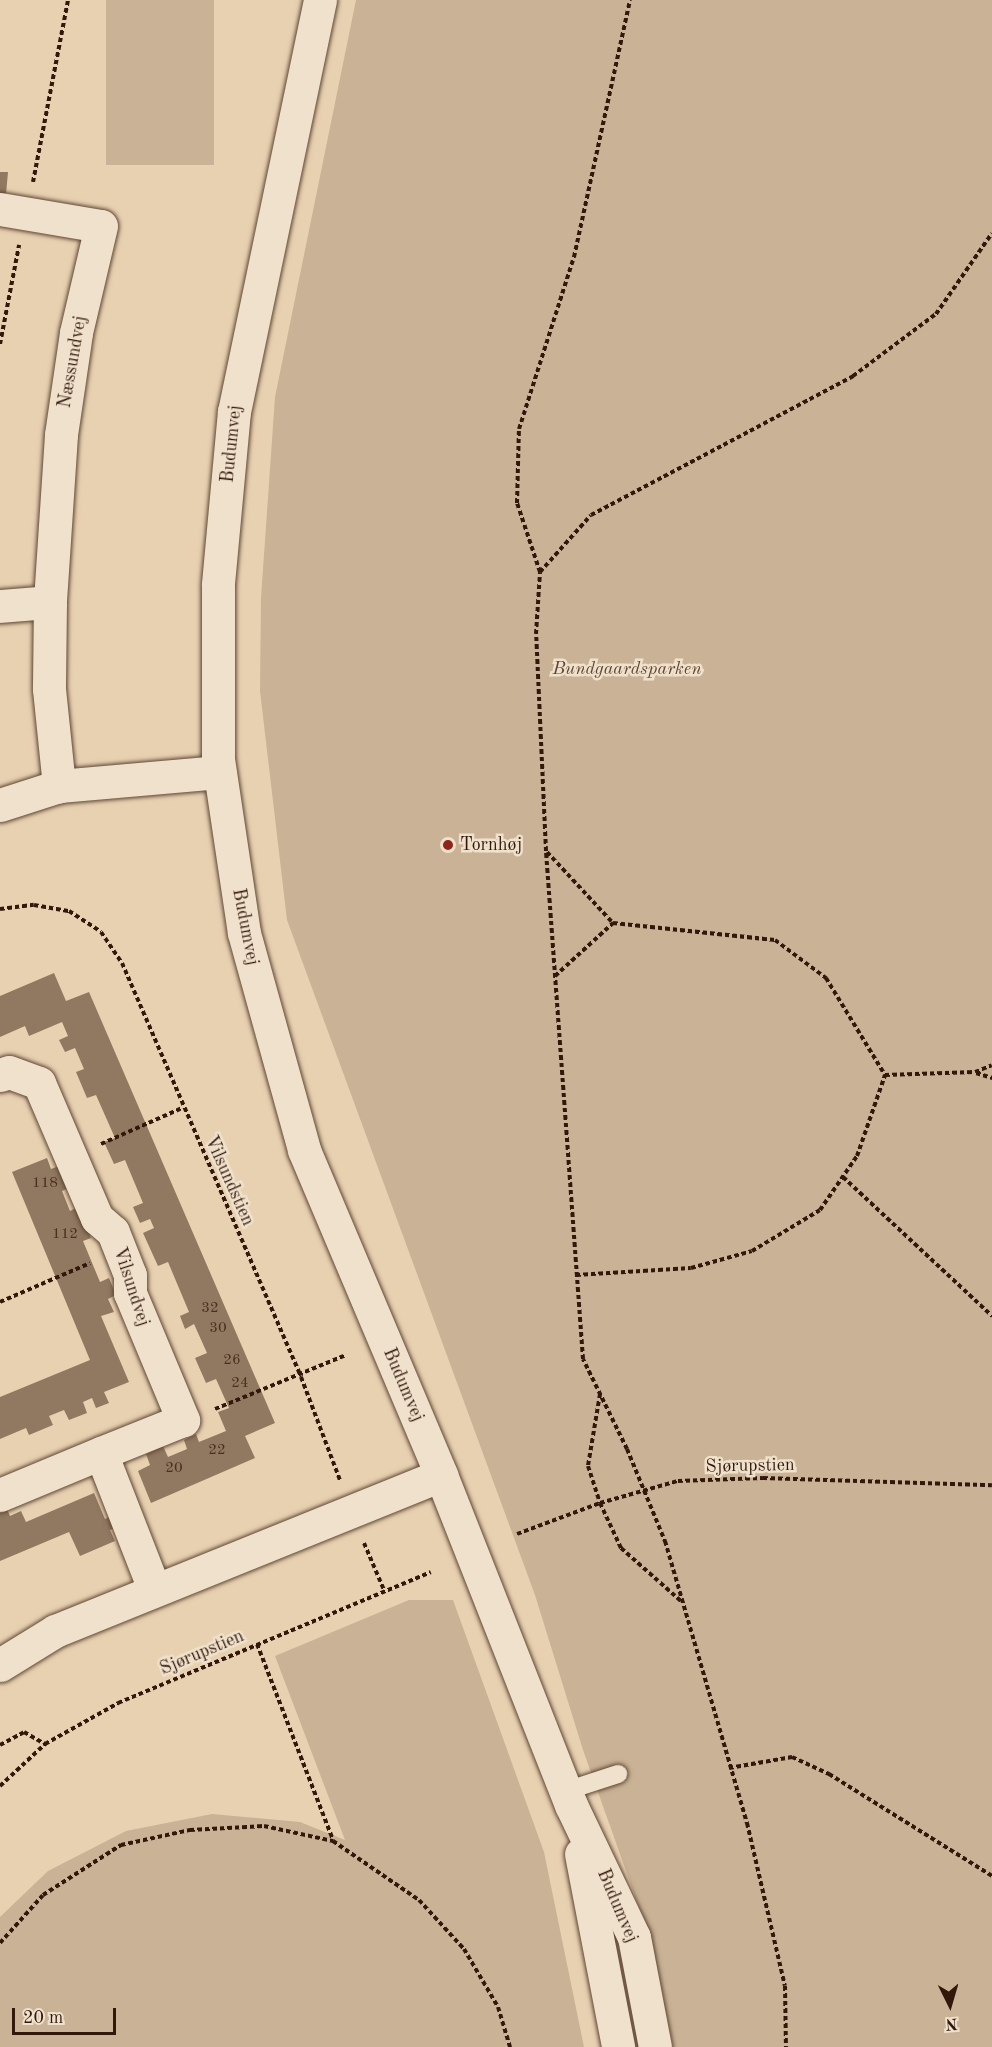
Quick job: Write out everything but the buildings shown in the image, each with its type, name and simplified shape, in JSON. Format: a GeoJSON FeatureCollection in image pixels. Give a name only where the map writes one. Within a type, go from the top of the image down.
{"type":"FeatureCollection","features":[{"type":"Feature","properties":{"kind":"street","name":"Budumvej"},"geometry":{"type":"LineString","coordinates":[[320,0],[234,411],[218,585],[219,772],[244,933],[272,1045],[304,1150],[441,1475],[569,1798],[634,1938],[655,2047]]}},
{"type":"Feature","properties":{"kind":"street","name":"Næssundvej"},"geometry":{"type":"LineString","coordinates":[[13,210],[101,226],[76,333],[61,435],[50,602],[49,689],[59,786]]}},
{"type":"Feature","properties":{"kind":"street"},"geometry":{"type":"LineString","coordinates":[[0,606],[50,602]]}},
{"type":"Feature","properties":{"kind":"street"},"geometry":{"type":"LineString","coordinates":[[0,806],[59,786],[219,772]]}},
{"type":"Feature","properties":{"kind":"street","name":"Vilsundvej"},"geometry":{"type":"LineString","coordinates":[[0,1076],[9,1072],[39,1083],[97,1218],[113,1232],[130,1275],[129,1293],[183,1420]]}},
{"type":"Feature","properties":{"kind":"street"},"geometry":{"type":"LineString","coordinates":[[0,1495],[183,1420]]}},
{"type":"Feature","properties":{"kind":"street"},"geometry":{"type":"LineString","coordinates":[[101,1453],[154,1589]]}},
{"type":"Feature","properties":{"kind":"street"},"geometry":{"type":"LineString","coordinates":[[0,1665],[55,1631],[154,1589],[441,1475]]}},
{"type":"Feature","properties":{"kind":"street","name":"Budumvej"},"geometry":{"type":"LineString","coordinates":[[569,1798],[618,2047]]}},
{"type":"Feature","properties":{"kind":"lane"},"geometry":{"type":"LineString","coordinates":[[569,1798],[618,1774]]}},
{"type":"Feature","properties":{"kind":"path"},"geometry":{"type":"LineString","coordinates":[[0,344],[13,210],[68,0]]}},
{"type":"Feature","properties":{"kind":"path"},"geometry":{"type":"LineString","coordinates":[[630,0],[574,257],[519,429],[517,503],[540,572],[536,634],[546,851],[583,1359],[627,1449],[665,1541],[729,1768],[747,1823],[785,1986],[786,2047]]}},
{"type":"Feature","properties":{"kind":"path"},"geometry":{"type":"LineString","coordinates":[[540,572],[591,515],[853,376],[927,321],[936,314],[992,233]]}},
{"type":"Feature","properties":{"kind":"path"},"geometry":{"type":"LineString","coordinates":[[546,851],[613,923],[776,940],[826,978],[885,1075]]}},
{"type":"Feature","properties":{"kind":"path","name":"Vilsundstien"},"geometry":{"type":"LineString","coordinates":[[0,909],[34,905],[69,911],[101,932],[122,963],[182,1108],[301,1377],[384,1590]]}},
{"type":"Feature","properties":{"kind":"path"},"geometry":{"type":"LineString","coordinates":[[554,976],[613,923]]}},
{"type":"Feature","properties":{"kind":"path"},"geometry":{"type":"LineString","coordinates":[[885,1075],[975,1072],[992,1065]]}},
{"type":"Feature","properties":{"kind":"path"},"geometry":{"type":"LineString","coordinates":[[975,1072],[992,1078]]}},
{"type":"Feature","properties":{"kind":"path"},"geometry":{"type":"LineString","coordinates":[[576,1275],[691,1268],[752,1251],[820,1210],[857,1156],[885,1075]]}},
{"type":"Feature","properties":{"kind":"path"},"geometry":{"type":"LineString","coordinates":[[71,1157],[182,1108]]}},
{"type":"Feature","properties":{"kind":"path"},"geometry":{"type":"LineString","coordinates":[[843,1177],[992,1316]]}},
{"type":"Feature","properties":{"kind":"path"},"geometry":{"type":"LineString","coordinates":[[0,1302],[120,1251]]}},
{"type":"Feature","properties":{"kind":"path"},"geometry":{"type":"LineString","coordinates":[[183,1420],[301,1377],[346,1355]]}},
{"type":"Feature","properties":{"kind":"path"},"geometry":{"type":"LineString","coordinates":[[600,1393],[588,1466],[600,1503],[621,1548],[681,1601]]}},
{"type":"Feature","properties":{"kind":"path","name":"Sjørupstien"},"geometry":{"type":"LineString","coordinates":[[517,1534],[600,1503],[678,1481],[764,1478],[992,1485]]}},
{"type":"Feature","properties":{"kind":"path","name":"Sjørupstien"},"geometry":{"type":"LineString","coordinates":[[0,1786],[45,1744],[118,1703],[431,1572]]}},
{"type":"Feature","properties":{"kind":"path"},"geometry":{"type":"LineString","coordinates":[[257,1644],[333,1840]]}},
{"type":"Feature","properties":{"kind":"path"},"geometry":{"type":"LineString","coordinates":[[0,1745],[24,1732],[45,1744]]}},
{"type":"Feature","properties":{"kind":"path"},"geometry":{"type":"LineString","coordinates":[[729,1768],[792,1757],[829,1774],[992,1876]]}},
{"type":"Feature","properties":{"kind":"path"},"geometry":{"type":"LineString","coordinates":[[0,1943],[43,1895],[121,1845],[190,1830],[264,1827],[333,1840],[419,1900],[464,1949],[498,2007],[510,2047]]}},
{"type":"Feature","properties":{"kind":"green space"},"geometry":{"type":"Polygon","coordinates":[[[106,0],[214,0],[214,165],[106,165],[106,0]]]}},
{"type":"Feature","properties":{"kind":"green space","name":"Bundgaardsparken"},"geometry":{"type":"Polygon","coordinates":[[[356,0],[992,0],[992,2047],[673,2047],[647,1930],[583,1750],[535,1595],[287,920],[260,691],[261,598],[275,397],[356,0]]]}},
{"type":"Feature","properties":{"kind":"green space"},"geometry":{"type":"Polygon","coordinates":[[[409,1600],[453,1600],[544,1852],[584,2047],[0,2047],[0,1917],[48,1871],[126,1831],[212,1814],[300,1822],[345,1840],[275,1656],[409,1600]]]}},
{"type":"Feature","properties":{"kind":"place","name":"Tornhøj"},"geometry":{"type":"Point","coordinates":[448,845]}}]}
